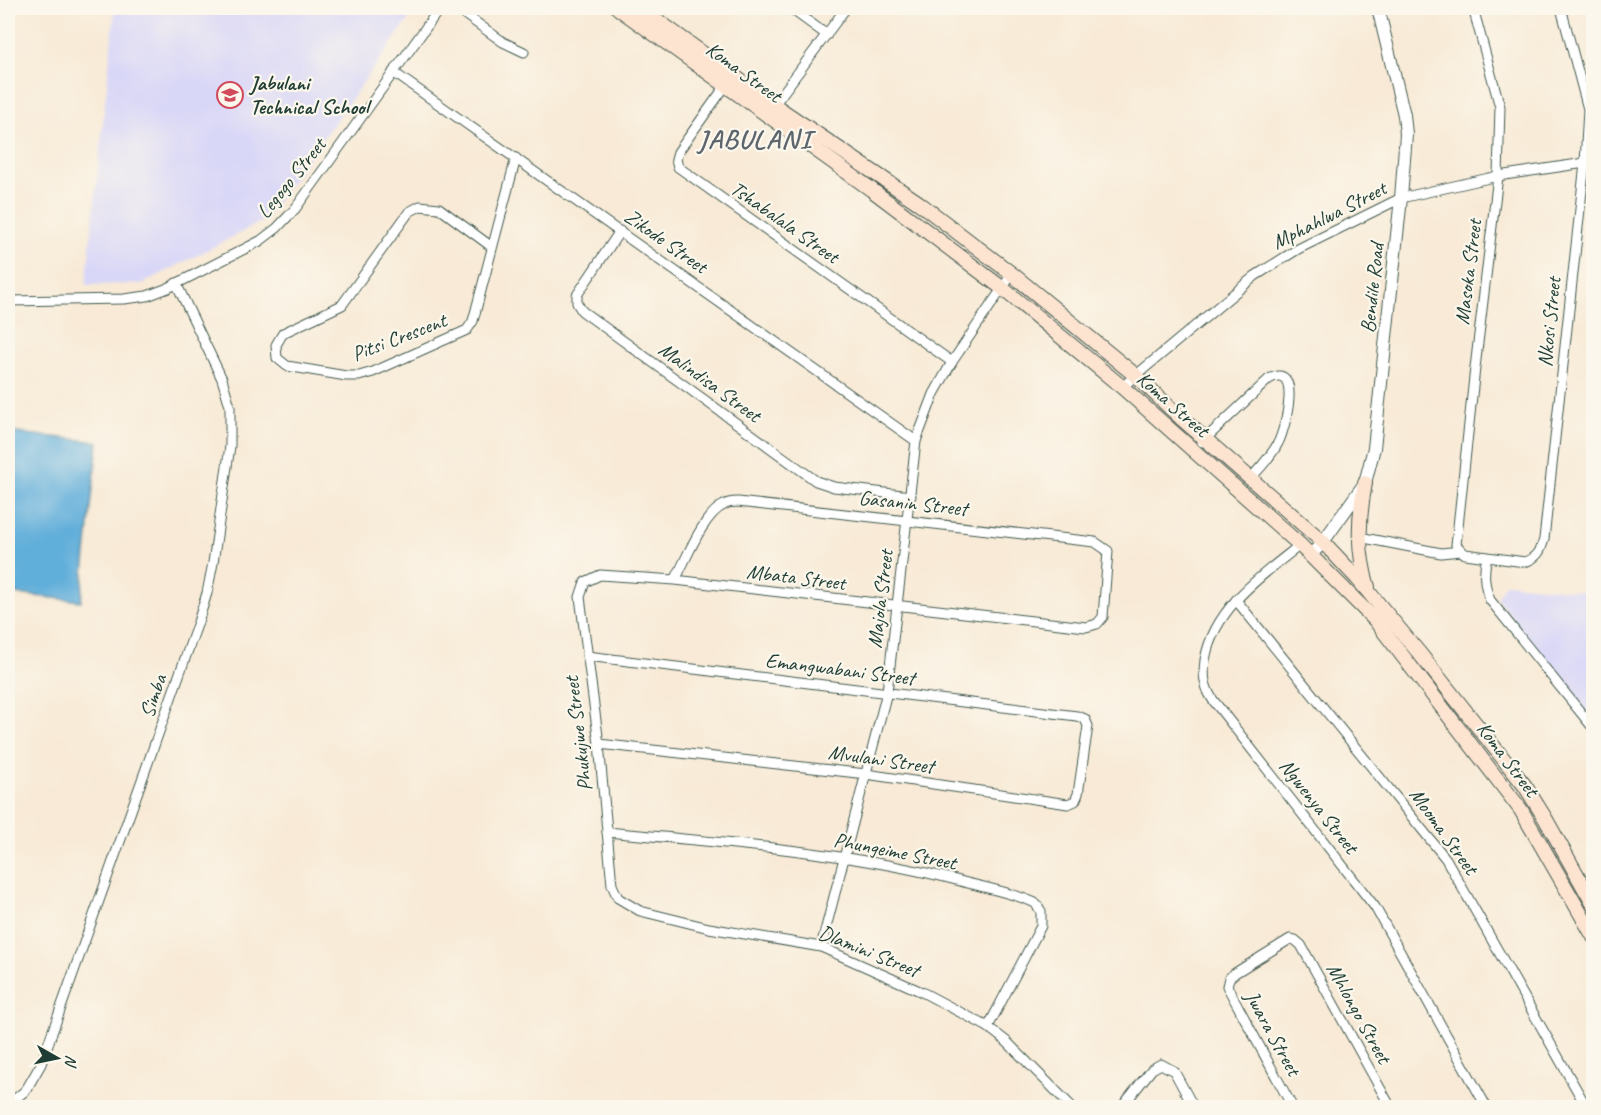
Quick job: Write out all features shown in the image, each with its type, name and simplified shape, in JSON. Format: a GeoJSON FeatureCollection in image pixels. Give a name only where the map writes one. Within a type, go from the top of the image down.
{"type":"FeatureCollection","features":[{"type":"Feature","properties":{"kind":"main road","name":"Koma Street"},"geometry":{"type":"LineString","coordinates":[[618,8],[726,85],[771,109],[919,203],[1012,274],[1135,375],[1323,542],[1370,594],[1525,786],[1593,905]]}},
{"type":"Feature","properties":{"kind":"main road","name":"Koma Street"},"geometry":{"type":"LineString","coordinates":[[640,8],[1002,288],[1122,387],[1300,545],[1375,620],[1521,810],[1593,937]]}},
{"type":"Feature","properties":{"kind":"main road"},"geometry":{"type":"LineString","coordinates":[[1365,483],[1360,506],[1359,537],[1363,572],[1370,594]]}},
{"type":"Feature","properties":{"kind":"street","name":"Legogo Street"},"geometry":{"type":"LineString","coordinates":[[8,301],[136,298],[176,283],[260,241],[277,228],[295,209],[440,8]]}},
{"type":"Feature","properties":{"kind":"street"},"geometry":{"type":"LineString","coordinates":[[456,8],[503,42],[524,52]]}},
{"type":"Feature","properties":{"kind":"street"},"geometry":{"type":"LineString","coordinates":[[790,8],[827,35]]}},
{"type":"Feature","properties":{"kind":"street"},"geometry":{"type":"LineString","coordinates":[[771,109],[846,8]]}},
{"type":"Feature","properties":{"kind":"street","name":"Bendile Road"},"geometry":{"type":"LineString","coordinates":[[1310,556],[1323,542],[1365,483],[1374,448],[1401,198],[1405,126],[1378,8]]}},
{"type":"Feature","properties":{"kind":"street","name":"Masoka Street"},"geometry":{"type":"LineString","coordinates":[[1459,548],[1475,368],[1498,176],[1501,122],[1500,107],[1473,8]]}},
{"type":"Feature","properties":{"kind":"street","name":"Nkosi Street"},"geometry":{"type":"LineString","coordinates":[[1359,537],[1441,553],[1459,548],[1465,554],[1525,562],[1532,560],[1541,549],[1589,164],[1588,109],[1561,8]]}},
{"type":"Feature","properties":{"kind":"street","name":"Zikode Street"},"geometry":{"type":"LineString","coordinates":[[393,72],[916,441]]}},
{"type":"Feature","properties":{"kind":"street","name":"Tshabalala Street"},"geometry":{"type":"LineString","coordinates":[[726,85],[678,152],[676,159],[678,167],[952,362]]}},
{"type":"Feature","properties":{"kind":"street","name":"Pitsi Crescent"},"geometry":{"type":"LineString","coordinates":[[492,247],[439,208],[420,206],[409,212],[342,305],[284,333],[276,345],[277,358],[287,366],[359,376],[464,332],[472,323],[516,158]]}},
{"type":"Feature","properties":{"kind":"street","name":"Mphahlwa Street"},"geometry":{"type":"LineString","coordinates":[[1122,387],[1255,276],[1275,262],[1401,198],[1498,176],[1589,164]]}},
{"type":"Feature","properties":{"kind":"street","name":"Malindisa Street"},"geometry":{"type":"LineString","coordinates":[[620,231],[579,290],[576,301],[580,310],[816,481],[834,487],[911,496]]}},
{"type":"Feature","properties":{"kind":"street","name":"Majola Street"},"geometry":{"type":"LineString","coordinates":[[821,947],[887,692],[916,441],[934,394],[952,362],[1012,274]]}},
{"type":"Feature","properties":{"kind":"street","name":"Simba"},"geometry":{"type":"LineString","coordinates":[[8,1105],[26,1090],[41,1064],[207,593],[229,455],[230,406],[222,378],[176,283]]}},
{"type":"Feature","properties":{"kind":"street"},"geometry":{"type":"LineString","coordinates":[[1194,450],[1269,379],[1276,376],[1287,380],[1289,389],[1282,435],[1271,455],[1250,479]]}},
{"type":"Feature","properties":{"kind":"street","name":"Gasanin Street"},"geometry":{"type":"LineString","coordinates":[[675,580],[712,513],[728,503],[738,502],[907,520],[1099,543],[1109,553],[1104,613],[1100,622],[1094,625]]}},
{"type":"Feature","properties":{"kind":"street","name":"Ngwenya Street"},"geometry":{"type":"LineString","coordinates":[[1300,545],[1236,600],[1220,620],[1207,650],[1204,675],[1209,695],[1375,907],[1487,1107]]}},
{"type":"Feature","properties":{"kind":"street"},"geometry":{"type":"LineString","coordinates":[[1487,557],[1484,568],[1484,585],[1490,600],[1593,729]]}},
{"type":"Feature","properties":{"kind":"street","name":"Mbata Street"},"geometry":{"type":"LineString","coordinates":[[600,575],[675,580],[1080,627],[1094,625]]}},
{"type":"Feature","properties":{"kind":"street","name":"Phukujwe Street"},"geometry":{"type":"LineString","coordinates":[[600,575],[585,582],[580,594],[599,744],[612,885],[618,898]]}},
{"type":"Feature","properties":{"kind":"street","name":"Mooma Street"},"geometry":{"type":"LineString","coordinates":[[1236,600],[1446,859],[1587,1107]]}},
{"type":"Feature","properties":{"kind":"street","name":"Emangwabani Street"},"geometry":{"type":"LineString","coordinates":[[587,656],[1077,716],[1087,721]]}},
{"type":"Feature","properties":{"kind":"street","name":"Mvulani Street"},"geometry":{"type":"LineString","coordinates":[[599,744],[867,774],[1070,804],[1075,801],[1078,794],[1087,721]]}},
{"type":"Feature","properties":{"kind":"street","name":"Phungeime Street"},"geometry":{"type":"LineString","coordinates":[[607,832],[844,857],[946,878],[1020,897],[1037,905],[1042,917],[1041,926],[988,1027]]}},
{"type":"Feature","properties":{"kind":"street","name":"Dlamini Street"},"geometry":{"type":"LineString","coordinates":[[618,898],[640,911],[691,924],[821,947],[922,992],[988,1027],[1006,1041],[1073,1107]]}},
{"type":"Feature","properties":{"kind":"street","name":"Jwara Street"},"geometry":{"type":"LineString","coordinates":[[1293,940],[1287,940],[1235,973],[1229,978],[1227,986],[1293,1107]]}},
{"type":"Feature","properties":{"kind":"street","name":"Mhlongo Street"},"geometry":{"type":"LineString","coordinates":[[1293,940],[1301,945],[1391,1107]]}},
{"type":"Feature","properties":{"kind":"street"},"geometry":{"type":"LineString","coordinates":[[1121,1107],[1152,1069],[1161,1064],[1174,1071],[1194,1107]]}},
{"type":"Feature","properties":{"kind":"shaded area","name":"Jabulani Technical School"},"geometry":{"type":"Polygon","coordinates":[[[115,8],[417,8],[263,221],[142,284],[86,285],[115,8]]]}},
{"type":"Feature","properties":{"kind":"shaded area"},"geometry":{"type":"Polygon","coordinates":[[[1505,583],[1593,593],[1593,723],[1497,598],[1505,583]]]}},
{"type":"Feature","properties":{"kind":"water"},"geometry":{"type":"Polygon","coordinates":[[[8,432],[98,442],[81,601],[8,593],[8,432]]]}},
{"type":"Feature","properties":{"kind":"place","name":"Jabulani Technical School"},"geometry":{"type":"Point","coordinates":[230,95]}},
{"type":"Feature","properties":{"kind":"district","name":"JABULANI"},"geometry":{"type":"Point","coordinates":[755,139]}}]}
